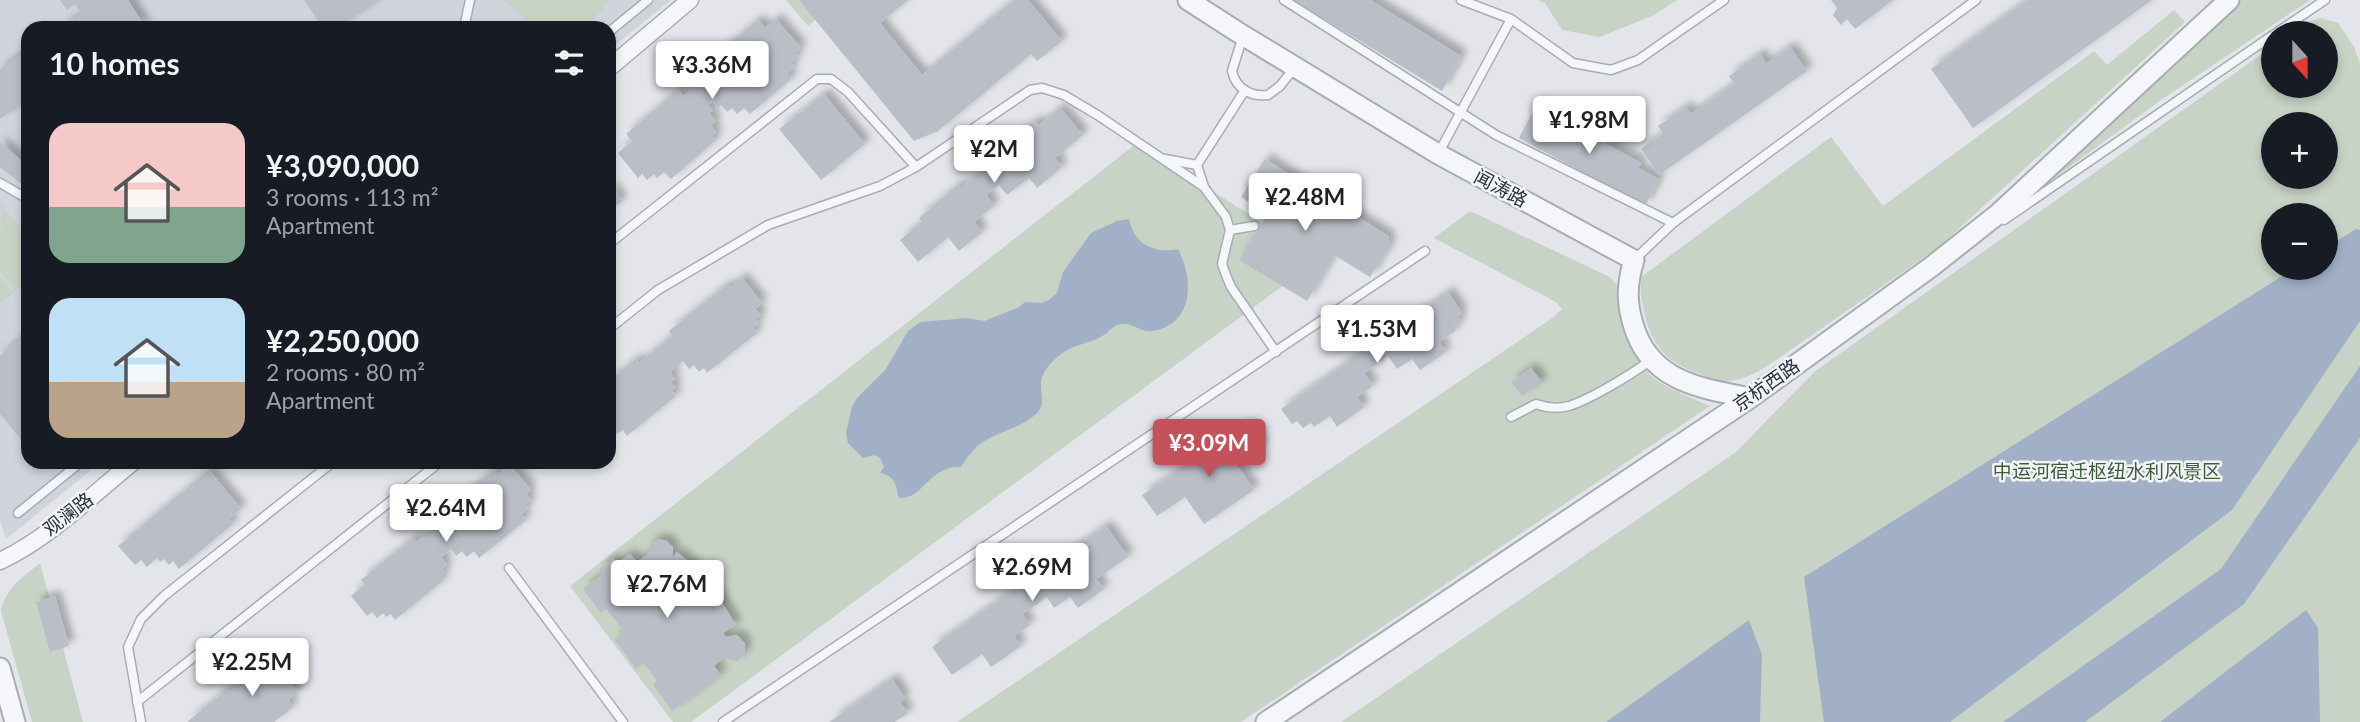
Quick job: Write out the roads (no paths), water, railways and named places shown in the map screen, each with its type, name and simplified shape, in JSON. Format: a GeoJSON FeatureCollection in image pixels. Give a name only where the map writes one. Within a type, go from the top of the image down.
{"type":"FeatureCollection","features":[{"type":"Feature","properties":{"kind":"street"},"geometry":{"type":"LineString","coordinates":[[616,62],[690,0]]}},
{"type":"Feature","properties":{"kind":"street","name":"闻涛路"},"geometry":{"type":"LineString","coordinates":[[1188,0],[1438,154],[1634,260]]}},
{"type":"Feature","properties":{"kind":"street","name":"京杭西路"},"geometry":{"type":"LineString","coordinates":[[1266,722],[1750,398],[1931,267],[1998,214],[2229,0]]}},
{"type":"Feature","properties":{"kind":"street"},"geometry":{"type":"LineString","coordinates":[[1634,260],[1627,293],[1630,314],[1643,351],[1673,377],[1701,389],[1750,398]]}},
{"type":"Feature","properties":{"kind":"street","name":"观澜路"},"geometry":{"type":"LineString","coordinates":[[0,561],[22,550],[124,469]]}},
{"type":"Feature","properties":{"kind":"street"},"geometry":{"type":"LineString","coordinates":[[0,668],[15,722]]}},
{"type":"Feature","properties":{"kind":"lane"},"geometry":{"type":"LineString","coordinates":[[466,21],[470,0]]}},
{"type":"Feature","properties":{"kind":"lane"},"geometry":{"type":"LineString","coordinates":[[616,26],[648,0]]}},
{"type":"Feature","properties":{"kind":"lane"},"geometry":{"type":"LineString","coordinates":[[1284,0],[1496,135],[1673,223]]}},
{"type":"Feature","properties":{"kind":"lane"},"geometry":{"type":"LineString","coordinates":[[1461,0],[1511,19],[1573,63],[1611,71],[1638,60],[1724,0]]}},
{"type":"Feature","properties":{"kind":"lane"},"geometry":{"type":"LineString","coordinates":[[1634,260],[1673,223],[1976,0]]}},
{"type":"Feature","properties":{"kind":"lane"},"geometry":{"type":"LineString","coordinates":[[2294,21],[2325,0]]}},
{"type":"Feature","properties":{"kind":"lane"},"geometry":{"type":"LineString","coordinates":[[1438,154],[1511,19]]}},
{"type":"Feature","properties":{"kind":"lane"},"geometry":{"type":"LineString","coordinates":[[1243,36],[1232,71],[1237,83],[1245,90],[1260,96],[1273,93],[1295,67]]}},
{"type":"Feature","properties":{"kind":"lane"},"geometry":{"type":"LineString","coordinates":[[1931,267],[2261,43]]}},
{"type":"Feature","properties":{"kind":"lane"},"geometry":{"type":"LineString","coordinates":[[616,238],[817,79],[831,79],[848,92],[916,167]]}},
{"type":"Feature","properties":{"kind":"lane"},"geometry":{"type":"LineString","coordinates":[[616,323],[658,290],[768,225],[880,186],[916,167],[1022,94],[1042,88],[1064,95],[1204,187]]}},
{"type":"Feature","properties":{"kind":"lane"},"geometry":{"type":"LineString","coordinates":[[1197,165],[1245,90]]}},
{"type":"Feature","properties":{"kind":"lane"},"geometry":{"type":"LineString","coordinates":[[1161,158],[1197,165]]}},
{"type":"Feature","properties":{"kind":"lane"},"geometry":{"type":"LineString","coordinates":[[1197,165],[1204,187],[1226,217],[1230,230],[1222,264],[1231,288],[1276,352]]}},
{"type":"Feature","properties":{"kind":"lane"},"geometry":{"type":"LineString","coordinates":[[0,183],[21,195]]}},
{"type":"Feature","properties":{"kind":"lane"},"geometry":{"type":"LineString","coordinates":[[1230,230],[1254,226]]}},
{"type":"Feature","properties":{"kind":"lane"},"geometry":{"type":"LineString","coordinates":[[723,722],[1425,251]]}},
{"type":"Feature","properties":{"kind":"lane"},"geometry":{"type":"LineString","coordinates":[[1511,417],[1536,404],[1547,407],[1572,405],[1634,373],[1651,360]]}},
{"type":"Feature","properties":{"kind":"lane"},"geometry":{"type":"LineString","coordinates":[[18,513],[72,469]]}},
{"type":"Feature","properties":{"kind":"lane"},"geometry":{"type":"LineString","coordinates":[[141,722],[128,647],[141,620],[164,596],[324,469]]}},
{"type":"Feature","properties":{"kind":"lane"},"geometry":{"type":"LineString","coordinates":[[137,702],[431,469]]}},
{"type":"Feature","properties":{"kind":"lane"},"geometry":{"type":"LineString","coordinates":[[509,568],[623,722]]}},
{"type":"Feature","properties":{"kind":"water"},"geometry":{"type":"Polygon","coordinates":[[[1129,219],[1135,235],[1146,245],[1161,250],[1178,249],[1187,274],[1188,287],[1183,310],[1176,320],[1166,327],[1152,331],[1125,324],[1118,325],[1099,338],[1064,352],[1045,371],[1041,381],[1042,400],[1038,412],[1020,425],[982,442],[961,467],[941,471],[914,494],[899,498],[892,479],[880,473],[884,467],[880,458],[875,455],[863,458],[848,443],[846,433],[857,398],[886,369],[908,331],[920,322],[968,318],[984,321],[1025,302],[1042,303],[1049,300],[1057,293],[1063,272],[1091,233],[1117,221],[1129,219]]]}},
{"type":"Feature","properties":{"kind":"water"},"geometry":{"type":"Polygon","coordinates":[[[2356,229],[2360,230],[2360,321],[2232,510],[1950,722],[1824,722],[1804,577],[2276,280],[2338,280],[2338,240],[2356,229]]]}},
{"type":"Feature","properties":{"kind":"water"},"geometry":{"type":"Polygon","coordinates":[[[2360,366],[2360,438],[2244,604],[2085,722],[2003,722],[2221,569],[2360,366]]]}},
{"type":"Feature","properties":{"kind":"water"},"geometry":{"type":"Polygon","coordinates":[[[2306,610],[2318,628],[2320,722],[2160,722],[2306,610]]]}},
{"type":"Feature","properties":{"kind":"water"},"geometry":{"type":"Polygon","coordinates":[[[1749,620],[1762,655],[1760,722],[1606,722],[1749,620]]]}},
{"type":"Feature","properties":{"kind":"park label","name":"中运河宿迁枢纽水利风景区"},"geometry":{"type":"Point","coordinates":[2107,471]}}]}
